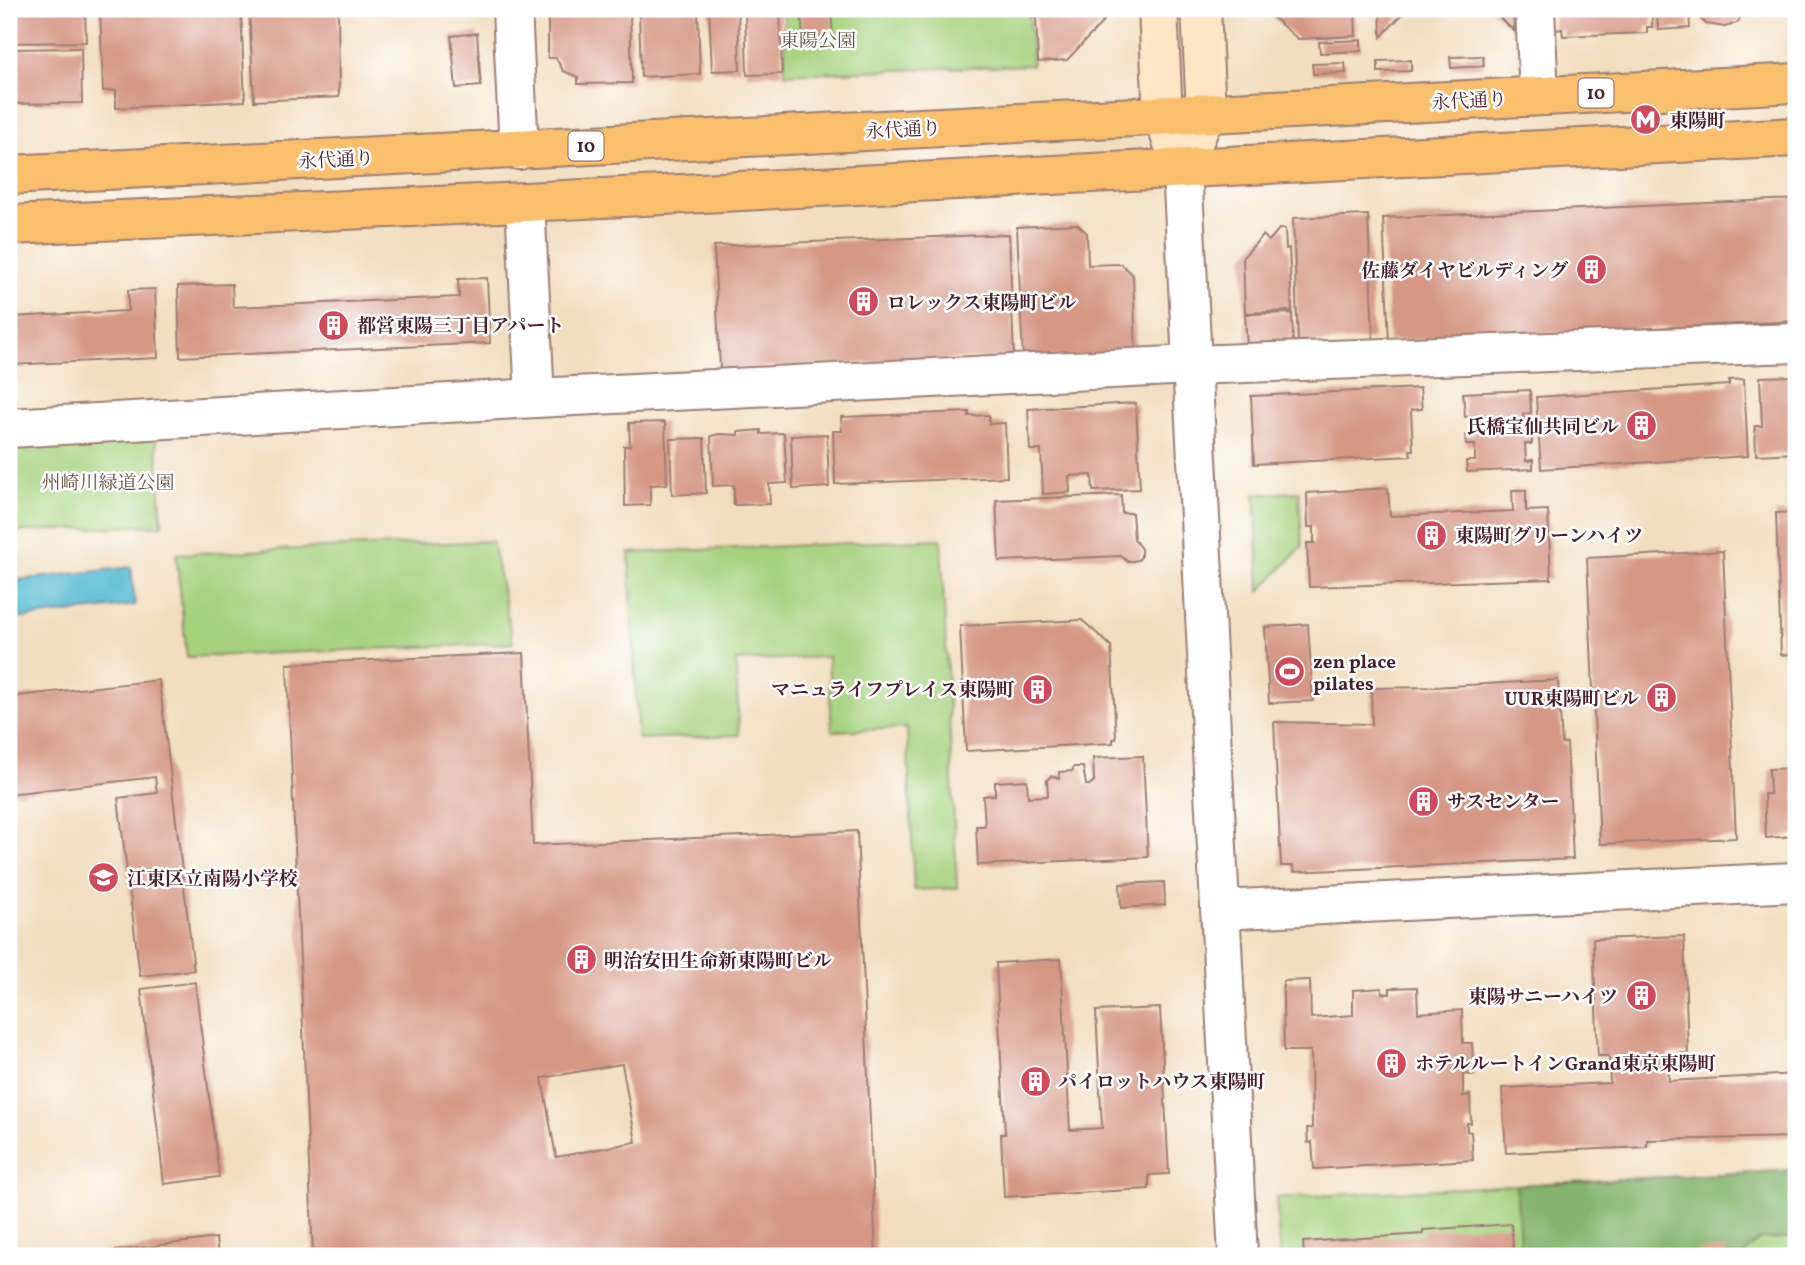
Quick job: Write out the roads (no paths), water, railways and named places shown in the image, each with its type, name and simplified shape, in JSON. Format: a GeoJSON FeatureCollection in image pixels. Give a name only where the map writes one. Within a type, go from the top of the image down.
{"type":"FeatureCollection","features":[{"type":"Feature","properties":{"kind":"main road"},"geometry":{"type":"LineString","coordinates":[[1158,9],[1163,116],[1182,167]]}},
{"type":"Feature","properties":{"kind":"main road"},"geometry":{"type":"LineString","coordinates":[[1182,167],[1206,113],[1201,9]]}},
{"type":"Feature","properties":{"kind":"main road","name":"永代通り"},"geometry":{"type":"LineString","coordinates":[[9,175],[1796,83]]}},
{"type":"Feature","properties":{"kind":"main road"},"geometry":{"type":"LineString","coordinates":[[9,225],[1796,137]]}},
{"type":"Feature","properties":{"kind":"street"},"geometry":{"type":"LineString","coordinates":[[512,9],[519,150]]}},
{"type":"Feature","properties":{"kind":"street"},"geometry":{"type":"LineString","coordinates":[[1535,9],[1539,96]]}},
{"type":"Feature","properties":{"kind":"street"},"geometry":{"type":"LineString","coordinates":[[1182,167],[1238,1256]]}},
{"type":"Feature","properties":{"kind":"street"},"geometry":{"type":"LineString","coordinates":[[525,201],[535,398]]}},
{"type":"Feature","properties":{"kind":"street"},"geometry":{"type":"LineString","coordinates":[[9,428],[1191,365],[1796,343]]}},
{"type":"Feature","properties":{"kind":"street"},"geometry":{"type":"LineString","coordinates":[[1220,910],[1796,882]]}},
{"type":"Feature","properties":{"kind":"water"},"geometry":{"type":"Polygon","coordinates":[[[131,567],[135,605],[14,619],[10,581],[131,567]]]}},
{"type":"Feature","properties":{"kind":"place","name":"東陽町"},"geometry":{"type":"Point","coordinates":[1646,120]}},
{"type":"Feature","properties":{"kind":"place","name":"佐藤ダイヤビルディング"},"geometry":{"type":"Point","coordinates":[1591,270]}},
{"type":"Feature","properties":{"kind":"place","name":"ロレックス東陽町ビル"},"geometry":{"type":"Point","coordinates":[864,302]}},
{"type":"Feature","properties":{"kind":"place","name":"都営東陽三丁目アパート"},"geometry":{"type":"Point","coordinates":[334,325]}},
{"type":"Feature","properties":{"kind":"place","name":"氏橋宝仙共同ビル"},"geometry":{"type":"Point","coordinates":[1642,426]}},
{"type":"Feature","properties":{"kind":"place","name":"東陽町グリーンハイツ"},"geometry":{"type":"Point","coordinates":[1432,535]}},
{"type":"Feature","properties":{"kind":"place","name":"zen place pilates"},"geometry":{"type":"Point","coordinates":[1290,672]}},
{"type":"Feature","properties":{"kind":"place","name":"マニュライフプレイス東陽町"},"geometry":{"type":"Point","coordinates":[1038,689]}},
{"type":"Feature","properties":{"kind":"place","name":"UUR東陽町ビル"},"geometry":{"type":"Point","coordinates":[1662,698]}},
{"type":"Feature","properties":{"kind":"place","name":"サスセンター"},"geometry":{"type":"Point","coordinates":[1424,801]}},
{"type":"Feature","properties":{"kind":"place","name":"江東区立南陽小学校"},"geometry":{"type":"Point","coordinates":[104,878]}},
{"type":"Feature","properties":{"kind":"place","name":"明治安田生命新東陽町ビル"},"geometry":{"type":"Point","coordinates":[581,960]}},
{"type":"Feature","properties":{"kind":"place","name":"東陽サニーハイツ"},"geometry":{"type":"Point","coordinates":[1641,996]}},
{"type":"Feature","properties":{"kind":"place","name":"ホテルルートインGrand東京東陽町"},"geometry":{"type":"Point","coordinates":[1392,1063]}},
{"type":"Feature","properties":{"kind":"place","name":"パイロットハウス東陽町"},"geometry":{"type":"Point","coordinates":[1035,1081]}},
{"type":"Feature","properties":{"kind":"park label","name":"東陽公園"},"geometry":{"type":"Point","coordinates":[818,40]}},
{"type":"Feature","properties":{"kind":"park label","name":"州崎川緑道公園"},"geometry":{"type":"Point","coordinates":[108,482]}}]}
